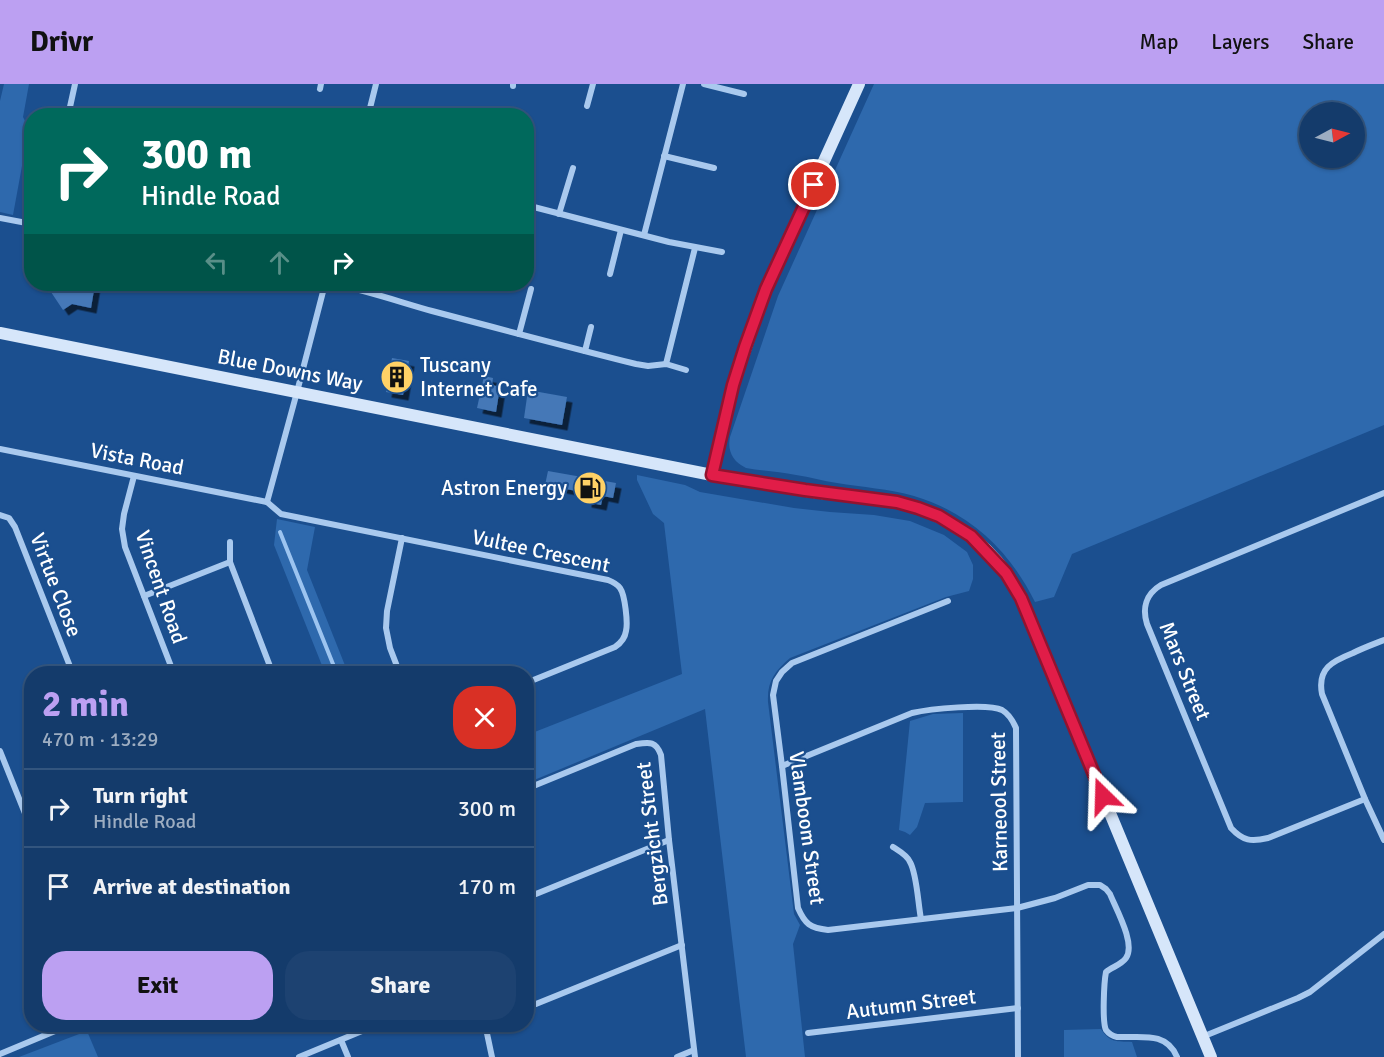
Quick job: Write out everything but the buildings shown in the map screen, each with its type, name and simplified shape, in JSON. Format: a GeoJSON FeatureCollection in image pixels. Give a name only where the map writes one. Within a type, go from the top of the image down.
{"type":"FeatureCollection","features":[{"type":"Feature","properties":{"kind":"street"},"geometry":{"type":"LineString","coordinates":[[70,108],[75,84]]}},
{"type":"Feature","properties":{"kind":"street"},"geometry":{"type":"LineString","coordinates":[[370,108],[376,84]]}},
{"type":"Feature","properties":{"kind":"street"},"geometry":{"type":"LineString","coordinates":[[587,106],[593,84]]}},
{"type":"Feature","properties":{"kind":"street"},"geometry":{"type":"LineString","coordinates":[[644,235],[683,84]]}},
{"type":"Feature","properties":{"kind":"street"},"geometry":{"type":"LineString","coordinates":[[704,84],[731,87],[744,94]]}},
{"type":"Feature","properties":{"kind":"street"},"geometry":{"type":"LineString","coordinates":[[712,475],[733,385],[762,300],[859,84]]}},
{"type":"Feature","properties":{"kind":"street"},"geometry":{"type":"LineString","coordinates":[[664,156],[714,168]]}},
{"type":"Feature","properties":{"kind":"street"},"geometry":{"type":"LineString","coordinates":[[559,214],[573,168]]}},
{"type":"Feature","properties":{"kind":"street"},"geometry":{"type":"LineString","coordinates":[[534,207],[695,248],[722,252]]}},
{"type":"Feature","properties":{"kind":"street"},"geometry":{"type":"LineString","coordinates":[[0,218],[24,222]]}},
{"type":"Feature","properties":{"kind":"street"},"geometry":{"type":"LineString","coordinates":[[610,274],[621,230]]}},
{"type":"Feature","properties":{"kind":"street"},"geometry":{"type":"LineString","coordinates":[[666,364],[695,248]]}},
{"type":"Feature","properties":{"kind":"street"},"geometry":{"type":"LineString","coordinates":[[267,502],[323,291]]}},
{"type":"Feature","properties":{"kind":"street"},"geometry":{"type":"LineString","coordinates":[[366,291],[640,365],[666,364],[686,370]]}},
{"type":"Feature","properties":{"kind":"street"},"geometry":{"type":"LineString","coordinates":[[519,334],[530,291]]}},
{"type":"Feature","properties":{"kind":"street"},"geometry":{"type":"LineString","coordinates":[[585,351],[591,327]]}},
{"type":"Feature","properties":{"kind":"street","name":"Blue Downs Way"},"geometry":{"type":"LineString","coordinates":[[0,333],[712,475],[897,502],[939,516],[971,536],[1006,573],[1027,610],[1211,1057]]}},
{"type":"Feature","properties":{"kind":"street","name":"Vista Road"},"geometry":{"type":"LineString","coordinates":[[0,449],[267,502]]}},
{"type":"Feature","properties":{"kind":"street","name":"Vincent Road"},"geometry":{"type":"LineString","coordinates":[[134,476],[122,529],[125,547],[171,666]]}},
{"type":"Feature","properties":{"kind":"street","name":"Mars Street"},"geometry":{"type":"LineString","coordinates":[[1365,799],[1268,838],[1257,841],[1246,840],[1238,836],[1231,828],[1144,612],[1150,594],[1161,585],[1383,497]]}},
{"type":"Feature","properties":{"kind":"street","name":"Vultee Crescent"},"geometry":{"type":"LineString","coordinates":[[267,502],[281,514],[608,580],[619,586],[623,595],[627,625],[620,643],[534,680]]}},
{"type":"Feature","properties":{"kind":"street","name":"Virtue Close"},"geometry":{"type":"LineString","coordinates":[[0,515],[9,518],[15,527],[70,666]]}},
{"type":"Feature","properties":{"kind":"street"},"geometry":{"type":"LineString","coordinates":[[397,666],[386,628],[387,611],[402,538]]}},
{"type":"Feature","properties":{"kind":"street"},"geometry":{"type":"LineString","coordinates":[[230,542],[230,562],[270,666]]}},
{"type":"Feature","properties":{"kind":"street"},"geometry":{"type":"LineString","coordinates":[[144,596],[230,562]]}},
{"type":"Feature","properties":{"kind":"street","name":"Vlamboom Street"},"geometry":{"type":"LineString","coordinates":[[948,601],[792,663],[776,681],[773,695],[798,908],[803,918],[808,925],[828,930],[1017,908],[1055,898],[1088,885],[1100,885],[1110,894],[1130,947],[1124,960],[1106,972],[1104,1021],[1106,1030],[1112,1036],[1117,1037],[1162,1040],[1174,1049],[1177,1057]]}},
{"type":"Feature","properties":{"kind":"street"},"geometry":{"type":"LineString","coordinates":[[1384,640],[1332,663],[1321,680],[1322,694],[1384,840]]}},
{"type":"Feature","properties":{"kind":"street","name":"Karneool Street"},"geometry":{"type":"LineString","coordinates":[[782,766],[912,713],[927,710],[990,707],[1000,709],[1013,720],[1016,728],[1018,1057]]}},
{"type":"Feature","properties":{"kind":"street","name":"Bergzicht Street"},"geometry":{"type":"LineString","coordinates":[[534,786],[636,744],[654,743],[658,747],[661,755],[694,1054]]}},
{"type":"Feature","properties":{"kind":"street"},"geometry":{"type":"LineString","coordinates":[[0,751],[24,811]]}},
{"type":"Feature","properties":{"kind":"street"},"geometry":{"type":"LineString","coordinates":[[534,895],[669,840]]}},
{"type":"Feature","properties":{"kind":"street"},"geometry":{"type":"LineString","coordinates":[[893,847],[903,853],[914,872],[921,919]]}},
{"type":"Feature","properties":{"kind":"street"},"geometry":{"type":"LineString","coordinates":[[1202,1037],[1310,992],[1384,934]]}},
{"type":"Feature","properties":{"kind":"street"},"geometry":{"type":"LineString","coordinates":[[534,1005],[682,945]]}},
{"type":"Feature","properties":{"kind":"street","name":"Autumn Street"},"geometry":{"type":"LineString","coordinates":[[808,1033],[1018,1008]]}},
{"type":"Feature","properties":{"kind":"street"},"geometry":{"type":"LineString","coordinates":[[0,1054],[53,1032]]}},
{"type":"Feature","properties":{"kind":"street"},"geometry":{"type":"LineString","coordinates":[[299,1057],[360,1032]]}},
{"type":"Feature","properties":{"kind":"street"},"geometry":{"type":"LineString","coordinates":[[487,1032],[492,1057]]}},
{"type":"Feature","properties":{"kind":"street"},"geometry":{"type":"LineString","coordinates":[[341,1040],[348,1057]]}},
{"type":"Feature","properties":{"kind":"street"},"geometry":{"type":"LineString","coordinates":[[677,1057],[694,1054]]}},
{"type":"Feature","properties":{"kind":"shaded area"},"geometry":{"type":"Polygon","coordinates":[[[4,84],[29,84],[23,117],[24,155],[13,215],[0,212],[0,101],[4,84]]]}},
{"type":"Feature","properties":{"kind":"shaded area"},"geometry":{"type":"Polygon","coordinates":[[[874,84],[1384,84],[1384,425],[1072,554],[1054,597],[1035,602],[1025,583],[1000,550],[970,523],[953,512],[914,496],[746,468],[734,459],[729,447],[730,437],[778,296],[874,84]]]}},
{"type":"Feature","properties":{"kind":"shaded area"},"geometry":{"type":"Polygon","coordinates":[[[637,475],[685,485],[700,492],[794,508],[874,515],[910,521],[944,535],[967,552],[973,565],[973,579],[969,591],[946,597],[790,658],[776,672],[771,682],[768,702],[794,914],[800,925],[793,944],[805,1057],[746,1057],[705,709],[534,780],[534,732],[682,674],[664,523],[653,514],[637,480],[637,475]]]}},
{"type":"Feature","properties":{"kind":"shaded area"},"geometry":{"type":"Polygon","coordinates":[[[277,519],[315,527],[307,570],[345,666],[322,666],[274,545],[277,519]]]}},
{"type":"Feature","properties":{"kind":"shaded area"},"geometry":{"type":"Polygon","coordinates":[[[963,713],[963,802],[925,803],[917,827],[910,835],[899,830],[910,721],[933,714],[963,713]]]}},
{"type":"Feature","properties":{"kind":"shaded area"},"geometry":{"type":"Polygon","coordinates":[[[1101,1029],[1111,1039],[1132,1042],[1137,1057],[1064,1057],[1064,1030],[1101,1029]]]}},
{"type":"Feature","properties":{"kind":"shaded area"},"geometry":{"type":"Polygon","coordinates":[[[87,1032],[98,1057],[19,1057],[87,1032]]]}},
{"type":"Feature","properties":{"kind":"waterway"},"geometry":{"type":"LineString","coordinates":[[280,532],[334,666]]}},
{"type":"Feature","properties":{"kind":"place","name":"Tuscany Internet Cafe"},"geometry":{"type":"Point","coordinates":[397,377]}},
{"type":"Feature","properties":{"kind":"place","name":"Astron Energy"},"geometry":{"type":"Point","coordinates":[590,488]}},
{"type":"Feature","properties":{"kind":"route"},"geometry":{"type":"LineString","coordinates":[[814,185],[766,289],[745,347],[733,385],[712,475],[897,502],[939,516],[971,536],[1006,573],[1021,598],[1103,796]]}}]}
